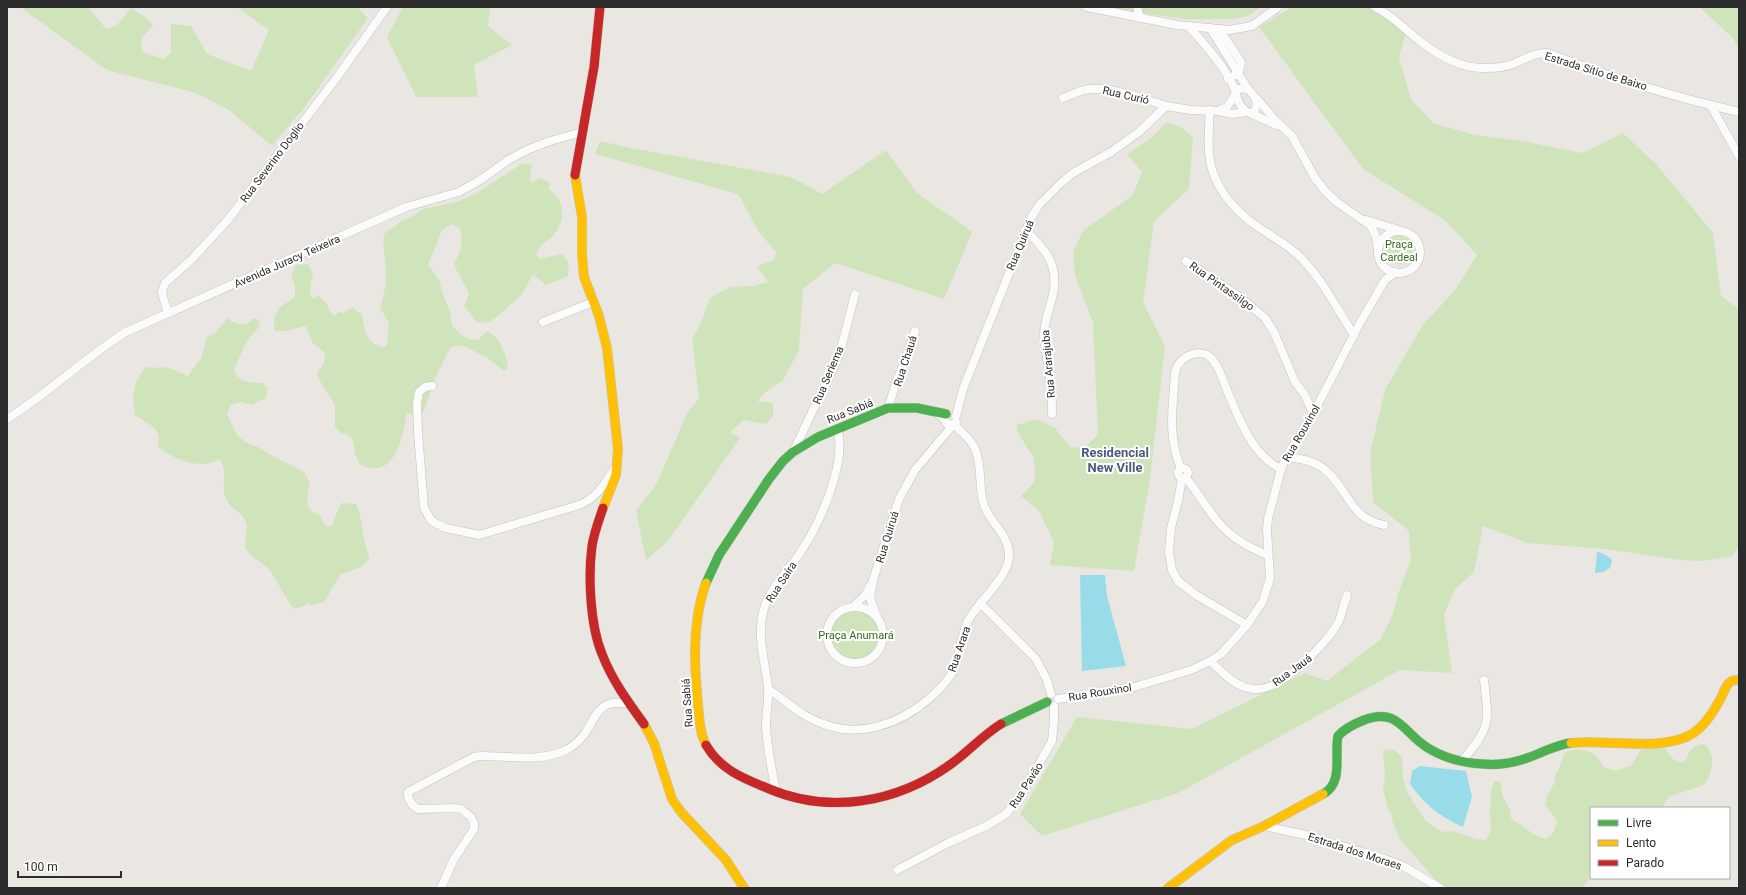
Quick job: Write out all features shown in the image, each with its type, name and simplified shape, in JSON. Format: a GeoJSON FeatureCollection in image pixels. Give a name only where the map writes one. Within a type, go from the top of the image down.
{"type":"FeatureCollection","features":[{"type":"Feature","properties":{"kind":"street","name":"Rua Severino Doglio"},"geometry":{"type":"LineString","coordinates":[[168,312],[163,297],[165,283],[192,260],[227,222],[335,80],[387,7]]}},
{"type":"Feature","properties":{"kind":"street"},"geometry":{"type":"LineString","coordinates":[[600,7],[594,67],[574,172],[582,217],[583,271],[588,290],[602,326],[607,348],[618,449],[618,462],[616,475],[601,514],[592,544],[590,564],[591,599],[601,652],[611,673],[629,703],[646,727],[654,743],[672,799],[681,812],[726,860],[744,888]]}},
{"type":"Feature","properties":{"kind":"street"},"geometry":{"type":"LineString","coordinates":[[1087,7],[1104,9],[1189,27],[1213,30],[1230,30],[1252,26],[1278,7]]}},
{"type":"Feature","properties":{"kind":"street","name":"Estrada Sítio de Baixo"},"geometry":{"type":"LineString","coordinates":[[1375,7],[1399,22],[1421,42],[1447,59],[1465,65],[1476,68],[1499,67],[1512,64],[1538,53],[1548,53],[1601,73],[1711,106],[1739,112]]}},
{"type":"Feature","properties":{"kind":"street"},"geometry":{"type":"LineString","coordinates":[[1136,17],[1137,8]]}},
{"type":"Feature","properties":{"kind":"street"},"geometry":{"type":"LineString","coordinates":[[1189,27],[1200,39],[1228,79],[1235,93],[1248,112],[1284,128]]}},
{"type":"Feature","properties":{"kind":"street"},"geometry":{"type":"LineString","coordinates":[[1200,39],[1213,30]]}},
{"type":"Feature","properties":{"kind":"street"},"geometry":{"type":"LineString","coordinates":[[1213,30],[1240,62],[1239,73],[1248,89],[1299,146],[1307,165],[1319,184],[1338,203],[1371,226],[1374,231],[1381,262],[1386,268],[1396,272],[1408,270],[1414,266],[1419,255],[1417,242],[1408,233],[1360,218]]}},
{"type":"Feature","properties":{"kind":"street"},"geometry":{"type":"LineString","coordinates":[[1228,79],[1239,73]]}},
{"type":"Feature","properties":{"kind":"street"},"geometry":{"type":"LineString","coordinates":[[1214,110],[1227,106],[1240,88],[1248,89]]}},
{"type":"Feature","properties":{"kind":"street","name":"Rua Curió"},"geometry":{"type":"LineString","coordinates":[[1063,98],[1084,90],[1099,89],[1133,95],[1166,106]]}},
{"type":"Feature","properties":{"kind":"street"},"geometry":{"type":"LineString","coordinates":[[1166,106],[1191,110],[1214,110],[1232,114],[1254,112],[1257,99]]}},
{"type":"Feature","properties":{"kind":"street","name":"Rua Quiruá"},"geometry":{"type":"LineString","coordinates":[[873,580],[899,499],[915,470],[943,437],[961,397],[1026,230],[1039,205],[1073,173],[1111,152],[1136,134],[1166,106]]}},
{"type":"Feature","properties":{"kind":"street"},"geometry":{"type":"LineString","coordinates":[[1711,106],[1739,156]]}},
{"type":"Feature","properties":{"kind":"street"},"geometry":{"type":"LineString","coordinates":[[1214,110],[1208,152],[1210,163],[1224,195],[1245,217],[1297,255],[1319,280],[1354,335]]}},
{"type":"Feature","properties":{"kind":"street","name":"Avenida Juracy Teixeira"},"geometry":{"type":"LineString","coordinates":[[7,419],[61,381],[109,342],[126,332],[406,207],[459,192],[471,186],[508,160],[529,149],[550,141],[582,132]]}},
{"type":"Feature","properties":{"kind":"street","name":"Rua Ararajuba"},"geometry":{"type":"LineString","coordinates":[[1026,230],[1046,252],[1055,276],[1055,288],[1046,318],[1044,334],[1050,378],[1052,414]]}},
{"type":"Feature","properties":{"kind":"street"},"geometry":{"type":"LineString","coordinates":[[1378,251],[1380,244],[1388,234],[1402,231]]}},
{"type":"Feature","properties":{"kind":"street","name":"Rua Pintassilgo"},"geometry":{"type":"LineString","coordinates":[[1186,261],[1240,298],[1265,318],[1274,332],[1295,382],[1305,395],[1313,414]]}},
{"type":"Feature","properties":{"kind":"street","name":"Rua Rouxinol"},"geometry":{"type":"LineString","coordinates":[[1385,280],[1386,268]]}},
{"type":"Feature","properties":{"kind":"street","name":"Rua Rouxinol"},"geometry":{"type":"LineString","coordinates":[[1052,700],[1145,685],[1191,670],[1210,661],[1226,649],[1247,625],[1263,601],[1270,578],[1268,520],[1281,469],[1286,457],[1313,414],[1360,323],[1385,280],[1396,272]]}},
{"type":"Feature","properties":{"kind":"street","name":"Rua Seriema"},"geometry":{"type":"LineString","coordinates":[[793,452],[839,356],[855,294]]}},
{"type":"Feature","properties":{"kind":"street"},"geometry":{"type":"LineString","coordinates":[[543,322],[593,302]]}},
{"type":"Feature","properties":{"kind":"street"},"geometry":{"type":"LineString","coordinates":[[1343,316],[1360,323]]}},
{"type":"Feature","properties":{"kind":"street","name":"Rua Chauá"},"geometry":{"type":"LineString","coordinates":[[899,406],[895,386],[915,331]]}},
{"type":"Feature","properties":{"kind":"street"},"geometry":{"type":"LineString","coordinates":[[1268,554],[1236,539],[1223,528],[1212,516],[1185,474],[1175,448],[1171,427],[1175,372],[1179,364],[1190,355],[1203,354],[1213,361],[1221,373],[1241,420],[1254,445],[1272,464],[1281,469]]}},
{"type":"Feature","properties":{"kind":"street"},"geometry":{"type":"LineString","coordinates":[[432,386],[425,387],[419,392],[417,403],[418,432],[424,508],[431,520],[440,525],[479,535],[579,506],[594,497],[618,462]]}},
{"type":"Feature","properties":{"kind":"street","name":"Rua Chauá"},"geometry":{"type":"LineString","coordinates":[[888,408],[895,392]]}},
{"type":"Feature","properties":{"kind":"street"},"geometry":{"type":"LineString","coordinates":[[1305,395],[1321,399]]}},
{"type":"Feature","properties":{"kind":"street","name":"Rua Sabiá"},"geometry":{"type":"LineString","coordinates":[[951,419],[934,410],[899,406],[888,408],[807,442],[783,460],[769,479],[711,570],[701,598],[697,624],[696,652],[702,735],[706,745],[717,762],[728,770],[754,783],[800,800],[827,803],[860,800],[898,791],[925,780],[961,756],[1007,720],[1052,700]]}},
{"type":"Feature","properties":{"kind":"street","name":"Rua Arara"},"geometry":{"type":"LineString","coordinates":[[768,689],[806,716],[832,727],[853,729],[873,728],[896,721],[918,707],[946,682],[956,664],[966,626],[980,603],[1008,565],[1009,553],[1006,541],[984,505],[978,458],[973,444],[951,419]]}},
{"type":"Feature","properties":{"kind":"street","name":"Rua Saíra"},"geometry":{"type":"LineString","coordinates":[[776,792],[767,737],[768,689],[762,645],[763,612],[776,586],[808,540],[826,503],[835,474],[839,452],[840,437],[837,429]]}},
{"type":"Feature","properties":{"kind":"street"},"geometry":{"type":"LineString","coordinates":[[1286,457],[1309,460],[1323,468],[1332,477],[1360,515],[1372,522],[1384,525]]}},
{"type":"Feature","properties":{"kind":"street"},"geometry":{"type":"LineString","coordinates":[[1185,474],[1171,528],[1170,552],[1172,570],[1178,580],[1192,592],[1247,625]]}},
{"type":"Feature","properties":{"kind":"street"},"geometry":{"type":"LineString","coordinates":[[1255,549],[1268,542]]}},
{"type":"Feature","properties":{"kind":"street"},"geometry":{"type":"LineString","coordinates":[[853,607],[866,594],[873,580]]}},
{"type":"Feature","properties":{"kind":"street"},"geometry":{"type":"LineString","coordinates":[[873,580],[871,602],[882,625],[884,635],[878,653],[871,660],[862,664],[852,664],[842,661],[834,655],[829,647],[827,637],[828,627],[832,618],[839,612],[853,607],[865,608],[877,617]]}},
{"type":"Feature","properties":{"kind":"street","name":"Rua Jauá"},"geometry":{"type":"LineString","coordinates":[[1210,661],[1225,675],[1240,685],[1254,690],[1270,686],[1297,668],[1320,647],[1339,621],[1347,594]]}},
{"type":"Feature","properties":{"kind":"street","name":"Rua Pavão"},"geometry":{"type":"LineString","coordinates":[[897,870],[998,820],[1006,814],[1023,792],[1052,741],[1054,720],[1052,700],[1047,680],[1036,659],[980,603]]}},
{"type":"Feature","properties":{"kind":"street"},"geometry":{"type":"LineString","coordinates":[[1462,761],[1480,738],[1487,724],[1488,716],[1484,680]]}},
{"type":"Feature","properties":{"kind":"street"},"geometry":{"type":"LineString","coordinates":[[1168,888],[1232,840],[1264,826],[1331,789],[1336,777],[1338,736],[1356,723],[1371,718],[1383,716],[1390,717],[1429,749],[1462,761],[1493,766],[1507,764],[1559,744],[1618,742],[1663,744],[1676,741],[1689,735],[1707,721],[1728,684],[1732,680],[1739,680]]}},
{"type":"Feature","properties":{"kind":"street"},"geometry":{"type":"LineString","coordinates":[[441,888],[454,859],[474,829],[474,823],[471,817],[461,809],[418,809],[410,801],[408,792],[476,756],[536,757],[554,755],[564,751],[584,735],[592,718],[605,706],[612,703],[629,703]]}},
{"type":"Feature","properties":{"kind":"street","name":"Estrada dos Moraes"},"geometry":{"type":"LineString","coordinates":[[1264,826],[1306,835],[1385,859],[1403,866],[1440,888]]}},
{"type":"Feature","properties":{"kind":"green space"},"geometry":{"type":"Polygon","coordinates":[[[20,7],[88,7],[106,29],[117,25],[131,8],[147,18],[153,26],[141,39],[142,52],[164,59],[171,53],[171,24],[191,26],[207,54],[251,71],[269,30],[236,7],[357,7],[368,18],[307,104],[272,146],[229,110],[196,93],[107,70],[20,7]]]}},
{"type":"Feature","properties":{"kind":"green space"},"geometry":{"type":"Polygon","coordinates":[[[403,7],[490,7],[488,26],[512,45],[474,65],[478,97],[416,97],[387,37],[403,7]]]}},
{"type":"Feature","properties":{"kind":"green space"},"geometry":{"type":"Polygon","coordinates":[[[1117,7],[1261,7],[1248,16],[1234,19],[1184,19],[1117,9],[1117,7]]]}},
{"type":"Feature","properties":{"kind":"green space"},"geometry":{"type":"Polygon","coordinates":[[[1292,7],[1378,7],[1406,32],[1399,57],[1411,99],[1433,123],[1475,135],[1521,141],[1582,153],[1623,133],[1656,164],[1713,233],[1721,296],[1739,309],[1739,547],[1732,556],[1704,561],[1681,560],[1605,549],[1527,543],[1483,526],[1474,572],[1454,590],[1444,615],[1452,673],[1400,670],[1178,793],[1042,836],[1020,814],[1077,717],[1192,729],[1305,673],[1327,681],[1381,639],[1392,617],[1399,591],[1411,560],[1409,531],[1373,502],[1370,453],[1385,390],[1422,326],[1455,290],[1477,255],[1446,221],[1363,169],[1259,27],[1292,7]]]}},
{"type":"Feature","properties":{"kind":"green space"},"geometry":{"type":"Polygon","coordinates":[[[1699,7],[1739,7],[1739,49],[1733,38],[1699,7]]]}},
{"type":"Feature","properties":{"kind":"green space"},"geometry":{"type":"Polygon","coordinates":[[[1166,123],[1179,126],[1193,137],[1189,189],[1154,221],[1143,303],[1165,347],[1150,479],[1134,571],[1050,565],[1054,542],[1039,511],[1021,496],[1035,481],[1034,458],[1019,435],[1016,425],[1038,419],[1055,428],[1071,448],[1086,446],[1098,435],[1093,323],[1075,275],[1073,251],[1084,230],[1133,195],[1142,172],[1127,154],[1153,137],[1166,123]]]}},
{"type":"Feature","properties":{"kind":"green space"},"geometry":{"type":"Polygon","coordinates":[[[600,141],[791,177],[822,194],[886,150],[916,192],[972,232],[944,299],[835,263],[803,289],[799,350],[783,380],[768,390],[757,401],[773,403],[773,416],[766,424],[744,420],[730,432],[740,438],[668,541],[646,560],[636,511],[656,485],[687,414],[699,398],[692,340],[710,298],[730,287],[754,286],[768,282],[757,266],[774,260],[776,252],[759,232],[738,194],[595,154],[600,141]]]}},
{"type":"Feature","properties":{"kind":"green space"},"geometry":{"type":"Polygon","coordinates":[[[523,163],[532,165],[530,173],[531,183],[540,178],[550,183],[549,189],[559,200],[562,212],[562,218],[557,230],[553,236],[542,245],[536,254],[539,259],[561,254],[566,259],[568,264],[568,276],[546,285],[533,274],[522,294],[498,316],[489,322],[478,323],[464,306],[469,294],[457,272],[454,263],[461,247],[460,229],[451,224],[441,231],[428,264],[440,281],[442,292],[451,314],[452,325],[467,339],[478,340],[487,331],[492,334],[502,347],[508,368],[504,371],[491,360],[462,345],[451,347],[436,376],[424,411],[415,417],[407,412],[400,444],[396,454],[390,462],[382,467],[372,468],[360,465],[356,456],[353,441],[349,436],[345,433],[343,435],[335,427],[335,405],[318,378],[317,374],[324,363],[325,353],[312,342],[306,326],[286,331],[275,331],[274,319],[278,310],[295,297],[295,285],[291,275],[297,265],[308,264],[313,274],[310,290],[313,299],[318,295],[326,303],[331,313],[336,316],[338,312],[343,313],[353,307],[362,315],[365,331],[370,340],[374,344],[385,347],[387,345],[389,323],[380,308],[386,282],[383,244],[384,234],[400,222],[410,218],[423,209],[457,202],[477,193],[523,163]]]}},
{"type":"Feature","properties":{"kind":"green space","name":"Praça Cardeal"},"geometry":{"type":"Polygon","coordinates":[[[1399,236],[1409,240],[1413,250],[1409,260],[1399,264],[1389,260],[1385,250],[1389,240],[1399,236]]]}},
{"type":"Feature","properties":{"kind":"green space"},"geometry":{"type":"Polygon","coordinates":[[[229,317],[233,322],[238,324],[245,325],[253,319],[257,319],[260,323],[259,327],[246,342],[234,370],[236,375],[242,380],[263,383],[268,389],[265,398],[252,405],[241,402],[230,405],[227,415],[238,436],[247,443],[258,447],[305,473],[310,483],[307,498],[309,507],[315,513],[320,515],[325,525],[328,527],[332,525],[341,503],[356,504],[359,511],[367,551],[370,558],[361,567],[341,574],[324,602],[310,605],[307,603],[305,606],[293,609],[270,570],[252,556],[245,548],[247,529],[246,522],[226,499],[224,494],[224,470],[220,459],[202,464],[183,461],[172,456],[158,447],[159,440],[156,430],[135,415],[133,397],[136,382],[145,367],[167,367],[188,376],[201,358],[207,337],[214,334],[229,317]]]}},
{"type":"Feature","properties":{"kind":"green space","name":"Praça Anumará"},"geometry":{"type":"Polygon","coordinates":[[[856,610],[865,612],[876,621],[881,635],[879,644],[870,655],[856,660],[847,658],[836,649],[831,635],[833,626],[842,615],[856,610]]]}},
{"type":"Feature","properties":{"kind":"green space"},"geometry":{"type":"Polygon","coordinates":[[[1701,744],[1707,746],[1712,756],[1709,777],[1702,786],[1670,796],[1662,807],[1590,807],[1590,869],[1587,883],[1580,888],[1446,887],[1437,882],[1400,839],[1393,823],[1391,813],[1388,809],[1383,788],[1385,777],[1383,750],[1393,749],[1402,757],[1403,779],[1407,792],[1425,820],[1443,832],[1454,831],[1475,839],[1486,840],[1491,831],[1491,790],[1494,781],[1498,781],[1501,784],[1503,797],[1511,812],[1511,818],[1535,835],[1546,839],[1554,832],[1557,821],[1545,804],[1548,793],[1554,784],[1556,773],[1565,752],[1577,749],[1591,752],[1597,757],[1604,767],[1616,771],[1632,765],[1640,751],[1647,747],[1665,748],[1673,759],[1680,763],[1686,760],[1688,754],[1695,747],[1701,744]]]}},
{"type":"Feature","properties":{"kind":"water"},"geometry":{"type":"Polygon","coordinates":[[[1597,552],[1611,558],[1612,561],[1610,568],[1603,572],[1595,573],[1597,552]]]}},
{"type":"Feature","properties":{"kind":"water"},"geometry":{"type":"Polygon","coordinates":[[[1080,575],[1105,575],[1107,596],[1126,666],[1082,671],[1080,575]]]}},
{"type":"Feature","properties":{"kind":"water"},"geometry":{"type":"Polygon","coordinates":[[[1420,766],[1466,771],[1472,797],[1463,827],[1434,810],[1410,784],[1412,771],[1420,766]]]}},
{"type":"Feature","properties":{"kind":"traffic: fast"},"geometry":{"type":"LineString","coordinates":[[706,583],[719,555],[769,479],[783,461],[793,452],[818,437],[888,408],[917,408],[946,414]]}},
{"type":"Feature","properties":{"kind":"traffic: fast"},"geometry":{"type":"LineString","coordinates":[[1001,724],[1047,702]]}},
{"type":"Feature","properties":{"kind":"traffic: fast"},"geometry":{"type":"LineString","coordinates":[[1323,794],[1330,789],[1336,776],[1338,736],[1353,725],[1376,717],[1393,719],[1434,752],[1462,761],[1476,763],[1498,764],[1512,762],[1571,743]]}},
{"type":"Feature","properties":{"kind":"traffic: slow"},"geometry":{"type":"LineString","coordinates":[[575,175],[582,217],[582,254],[584,277],[599,316],[607,348],[618,449],[616,475],[603,508]]}},
{"type":"Feature","properties":{"kind":"traffic: slow"},"geometry":{"type":"LineString","coordinates":[[706,583],[698,617],[695,671],[700,724],[706,745]]}},
{"type":"Feature","properties":{"kind":"traffic: slow"},"geometry":{"type":"LineString","coordinates":[[1571,743],[1653,744],[1683,738],[1695,732],[1707,720],[1729,683],[1733,680],[1739,680]]}},
{"type":"Feature","properties":{"kind":"traffic: slow"},"geometry":{"type":"LineString","coordinates":[[644,724],[654,743],[672,799],[681,812],[726,860],[744,888]]}},
{"type":"Feature","properties":{"kind":"traffic: slow"},"geometry":{"type":"LineString","coordinates":[[1168,888],[1232,840],[1264,826],[1323,794]]}},
{"type":"Feature","properties":{"kind":"traffic: jam"},"geometry":{"type":"LineString","coordinates":[[575,175],[594,67],[600,7]]}},
{"type":"Feature","properties":{"kind":"traffic: jam"},"geometry":{"type":"LineString","coordinates":[[603,508],[594,536],[590,571],[591,600],[595,629],[602,654],[615,682],[644,724]]}},
{"type":"Feature","properties":{"kind":"traffic: jam"},"geometry":{"type":"LineString","coordinates":[[706,745],[718,760],[732,772],[767,788],[790,796],[814,801],[838,803],[862,801],[885,796],[908,788],[951,764],[1001,724]]}},
{"type":"Feature","properties":{"kind":"district","name":"Residencial New Ville"},"geometry":{"type":"Point","coordinates":[1115,460]}}]}
